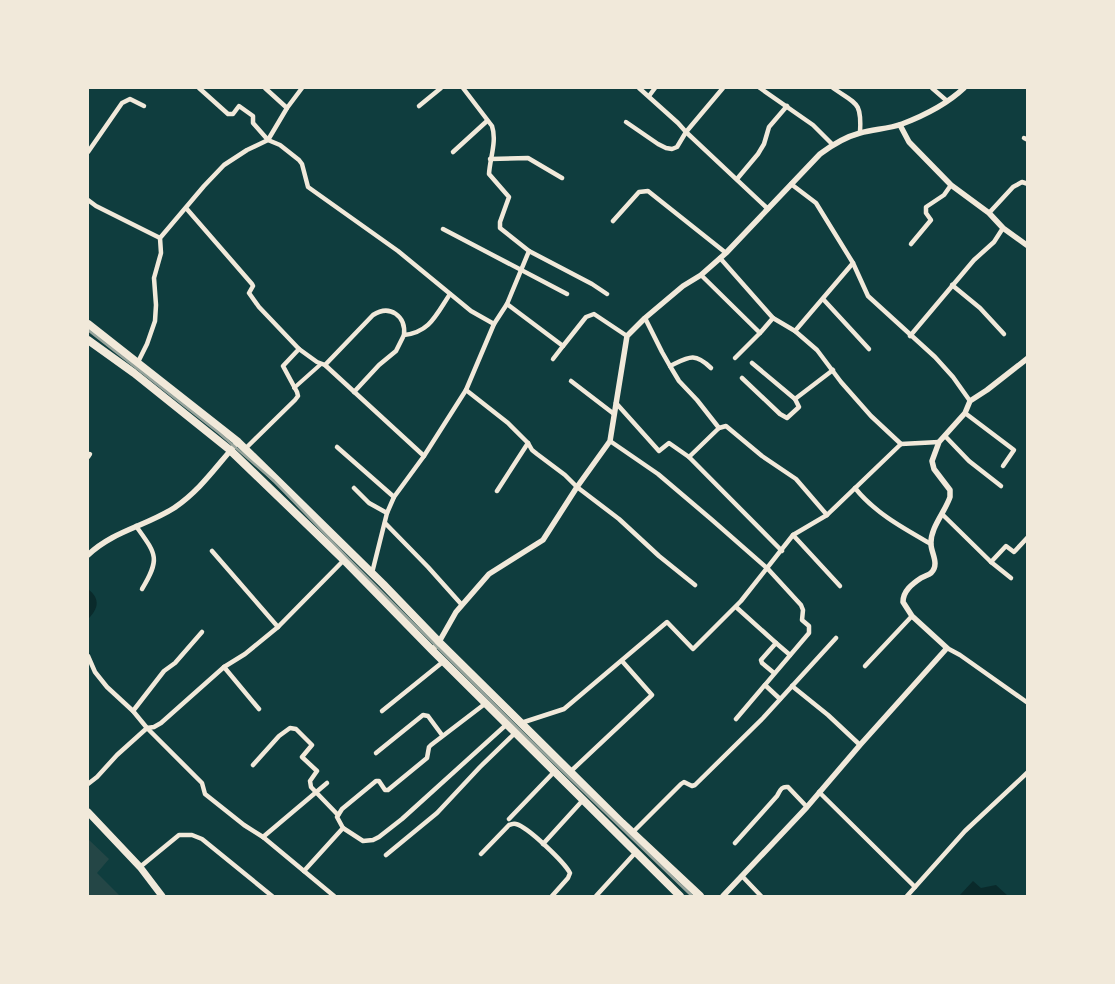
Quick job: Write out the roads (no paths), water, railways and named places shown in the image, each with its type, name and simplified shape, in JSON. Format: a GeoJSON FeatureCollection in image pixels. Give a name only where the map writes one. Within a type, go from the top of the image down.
{"type":"FeatureCollection","features":[{"type":"Feature","properties":{"kind":"highway"},"geometry":{"type":"LineString","coordinates":[[88,324],[238,442],[372,573],[520,723],[632,833],[700,896]]}},
{"type":"Feature","properties":{"kind":"highway"},"geometry":{"type":"LineString","coordinates":[[88,340],[134,373],[230,450],[344,560],[680,896]]}},
{"type":"Feature","properties":{"kind":"main road"},"geometry":{"type":"LineString","coordinates":[[88,812],[140,867],[162,896]]}},
{"type":"Feature","properties":{"kind":"street"},"geometry":{"type":"LineString","coordinates":[[199,88],[228,114],[232,114],[239,106],[242,106],[253,116],[253,123],[268,140],[280,145],[299,160],[302,164],[308,187],[398,251],[471,311],[494,324]]}},
{"type":"Feature","properties":{"kind":"street"},"geometry":{"type":"LineString","coordinates":[[265,88],[287,108]]}},
{"type":"Feature","properties":{"kind":"street"},"geometry":{"type":"LineString","coordinates":[[138,362],[150,338],[155,321],[154,278],[161,253],[160,238],[224,165],[247,150],[268,140],[287,108],[302,88]]}},
{"type":"Feature","properties":{"kind":"street"},"geometry":{"type":"LineString","coordinates":[[419,106],[441,88]]}},
{"type":"Feature","properties":{"kind":"street"},"geometry":{"type":"LineString","coordinates":[[462,88],[492,126],[494,135],[489,174],[509,197],[500,222],[500,228],[529,251],[592,284],[607,294]]}},
{"type":"Feature","properties":{"kind":"street"},"geometry":{"type":"LineString","coordinates":[[639,88],[678,122],[686,132],[768,209]]}},
{"type":"Feature","properties":{"kind":"street"},"geometry":{"type":"LineString","coordinates":[[649,96],[654,88]]}},
{"type":"Feature","properties":{"kind":"street"},"geometry":{"type":"LineString","coordinates":[[626,122],[666,148],[672,149],[677,146],[686,132],[723,88]]}},
{"type":"Feature","properties":{"kind":"street"},"geometry":{"type":"LineString","coordinates":[[760,88],[823,133],[833,145]]}},
{"type":"Feature","properties":{"kind":"street"},"geometry":{"type":"LineString","coordinates":[[833,88],[858,105],[860,133]]}},
{"type":"Feature","properties":{"kind":"street"},"geometry":{"type":"LineString","coordinates":[[932,88],[947,101]]}},
{"type":"Feature","properties":{"kind":"street"},"geometry":{"type":"LineString","coordinates":[[432,650],[462,605],[489,574],[543,540],[610,441],[627,336],[683,286],[701,275],[726,253],[820,154],[833,145],[860,133],[900,124],[925,114],[964,88]]}},
{"type":"Feature","properties":{"kind":"street"},"geometry":{"type":"LineString","coordinates":[[88,152],[125,100],[130,99],[144,106]]}},
{"type":"Feature","properties":{"kind":"street"},"geometry":{"type":"LineString","coordinates":[[737,179],[758,154],[764,144],[769,128],[787,106]]}},
{"type":"Feature","properties":{"kind":"street"},"geometry":{"type":"LineString","coordinates":[[453,152],[487,121]]}},
{"type":"Feature","properties":{"kind":"street"},"geometry":{"type":"LineString","coordinates":[[900,124],[909,142],[951,185],[989,213],[1003,228],[1028,246]]}},
{"type":"Feature","properties":{"kind":"street"},"geometry":{"type":"LineString","coordinates":[[490,158],[528,158],[562,178]]}},
{"type":"Feature","properties":{"kind":"street"},"geometry":{"type":"LineString","coordinates":[[989,213],[1013,187],[1022,182],[1028,184]]}},
{"type":"Feature","properties":{"kind":"street"},"geometry":{"type":"LineString","coordinates":[[791,184],[816,203],[853,263],[868,296],[935,357],[954,378],[970,401]]}},
{"type":"Feature","properties":{"kind":"street"},"geometry":{"type":"LineString","coordinates":[[911,244],[931,220],[926,214],[926,208],[944,195],[951,185]]}},
{"type":"Feature","properties":{"kind":"street"},"geometry":{"type":"LineString","coordinates":[[613,221],[639,192],[648,191],[726,253]]}},
{"type":"Feature","properties":{"kind":"street"},"geometry":{"type":"LineString","coordinates":[[88,200],[96,206],[160,238]]}},
{"type":"Feature","properties":{"kind":"street"},"geometry":{"type":"LineString","coordinates":[[186,208],[252,284],[253,286],[249,294],[259,307],[299,349],[323,365],[424,456]]}},
{"type":"Feature","properties":{"kind":"street"},"geometry":{"type":"LineString","coordinates":[[443,228],[567,294]]}},
{"type":"Feature","properties":{"kind":"street"},"geometry":{"type":"LineString","coordinates":[[910,336],[981,252],[994,242],[1003,228]]}},
{"type":"Feature","properties":{"kind":"street"},"geometry":{"type":"LineString","coordinates":[[372,573],[387,513],[394,497],[424,456],[466,390],[494,324],[507,304],[529,251]]}},
{"type":"Feature","properties":{"kind":"street"},"geometry":{"type":"LineString","coordinates":[[720,258],[773,318],[795,331],[817,350],[841,382],[871,416],[900,444]]}},
{"type":"Feature","properties":{"kind":"street"},"geometry":{"type":"LineString","coordinates":[[795,331],[853,263]]}},
{"type":"Feature","properties":{"kind":"street"},"geometry":{"type":"LineString","coordinates":[[701,275],[760,333]]}},
{"type":"Feature","properties":{"kind":"street"},"geometry":{"type":"LineString","coordinates":[[952,285],[980,308],[1004,334]]}},
{"type":"Feature","properties":{"kind":"street"},"geometry":{"type":"LineString","coordinates":[[404,335],[415,334],[422,330],[434,318],[450,294]]}},
{"type":"Feature","properties":{"kind":"street"},"geometry":{"type":"LineString","coordinates":[[822,299],[869,349]]}},
{"type":"Feature","properties":{"kind":"street"},"geometry":{"type":"LineString","coordinates":[[507,304],[563,346]]}},
{"type":"Feature","properties":{"kind":"street"},"geometry":{"type":"LineString","coordinates":[[294,388],[323,365],[373,315],[386,310],[395,313],[403,325],[404,335],[396,351],[379,365],[354,392]]}},
{"type":"Feature","properties":{"kind":"street"},"geometry":{"type":"LineString","coordinates":[[553,359],[590,314],[594,314],[627,336]]}},
{"type":"Feature","properties":{"kind":"street"},"geometry":{"type":"LineString","coordinates":[[645,318],[679,382],[697,400],[719,428]]}},
{"type":"Feature","properties":{"kind":"street"},"geometry":{"type":"LineString","coordinates":[[735,358],[773,318]]}},
{"type":"Feature","properties":{"kind":"street"},"geometry":{"type":"LineString","coordinates":[[245,449],[296,400],[298,396],[283,366],[299,349]]}},
{"type":"Feature","properties":{"kind":"street"},"geometry":{"type":"LineString","coordinates":[[670,366],[687,358],[696,357],[702,359],[711,368]]}},
{"type":"Feature","properties":{"kind":"street"},"geometry":{"type":"LineString","coordinates":[[1027,358],[970,401],[965,414],[939,442],[932,461],[934,469],[950,490],[950,498],[930,544],[935,560],[931,573],[905,591],[903,597],[905,608],[947,648],[960,655],[1028,703]]}},
{"type":"Feature","properties":{"kind":"street"},"geometry":{"type":"LineString","coordinates":[[742,378],[780,414],[787,418],[799,408],[795,400],[752,363]]}},
{"type":"Feature","properties":{"kind":"street"},"geometry":{"type":"LineString","coordinates":[[795,400],[833,370]]}},
{"type":"Feature","properties":{"kind":"street"},"geometry":{"type":"LineString","coordinates":[[571,382],[614,414]]}},
{"type":"Feature","properties":{"kind":"street"},"geometry":{"type":"LineString","coordinates":[[466,390],[508,424],[528,443],[532,450],[565,475],[577,488],[619,519],[659,556],[695,584]]}},
{"type":"Feature","properties":{"kind":"street"},"geometry":{"type":"LineString","coordinates":[[616,402],[659,451],[669,443],[689,457],[782,551]]}},
{"type":"Feature","properties":{"kind":"street"},"geometry":{"type":"LineString","coordinates":[[965,414],[1014,450],[1004,466]]}},
{"type":"Feature","properties":{"kind":"street"},"geometry":{"type":"LineString","coordinates":[[689,457],[719,428],[726,426],[762,456],[796,480],[827,514]]}},
{"type":"Feature","properties":{"kind":"street"},"geometry":{"type":"LineString","coordinates":[[945,436],[969,461],[1001,486]]}},
{"type":"Feature","properties":{"kind":"street"},"geometry":{"type":"LineString","coordinates":[[610,441],[658,474],[768,569],[803,610],[802,620],[809,626],[809,633],[736,719]]}},
{"type":"Feature","properties":{"kind":"street"},"geometry":{"type":"LineString","coordinates":[[88,554],[114,536],[173,508],[192,495],[238,442]]}},
{"type":"Feature","properties":{"kind":"street"},"geometry":{"type":"LineString","coordinates":[[520,723],[564,709],[667,622],[693,649],[736,607],[768,569],[793,535],[827,514],[900,444],[939,442]]}},
{"type":"Feature","properties":{"kind":"street"},"geometry":{"type":"LineString","coordinates":[[497,491],[528,443]]}},
{"type":"Feature","properties":{"kind":"street"},"geometry":{"type":"LineString","coordinates":[[337,447],[394,497]]}},
{"type":"Feature","properties":{"kind":"street"},"geometry":{"type":"LineString","coordinates":[[354,488],[369,503],[387,513]]}},
{"type":"Feature","properties":{"kind":"street"},"geometry":{"type":"LineString","coordinates":[[855,488],[865,501],[883,516],[930,544]]}},
{"type":"Feature","properties":{"kind":"street"},"geometry":{"type":"LineString","coordinates":[[942,514],[1010,578]]}},
{"type":"Feature","properties":{"kind":"street"},"geometry":{"type":"LineString","coordinates":[[385,523],[462,605]]}},
{"type":"Feature","properties":{"kind":"street"},"geometry":{"type":"LineString","coordinates":[[136,526],[150,546],[155,560],[150,576],[142,589]]}},
{"type":"Feature","properties":{"kind":"street"},"geometry":{"type":"LineString","coordinates":[[793,535],[840,586]]}},
{"type":"Feature","properties":{"kind":"street"},"geometry":{"type":"LineString","coordinates":[[991,562],[1006,546],[1014,552],[1028,537]]}},
{"type":"Feature","properties":{"kind":"street"},"geometry":{"type":"LineString","coordinates":[[212,551],[278,627]]}},
{"type":"Feature","properties":{"kind":"street"},"geometry":{"type":"LineString","coordinates":[[88,784],[97,778],[117,755],[147,728],[161,723],[224,667],[278,627],[344,560]]}},
{"type":"Feature","properties":{"kind":"street"},"geometry":{"type":"LineString","coordinates":[[736,607],[790,655]]}},
{"type":"Feature","properties":{"kind":"street"},"geometry":{"type":"LineString","coordinates":[[865,666],[912,616]]}},
{"type":"Feature","properties":{"kind":"street"},"geometry":{"type":"LineString","coordinates":[[133,711],[164,671],[175,663],[202,632]]}},
{"type":"Feature","properties":{"kind":"street"},"geometry":{"type":"LineString","coordinates":[[632,833],[681,784],[686,783],[692,786],[735,747],[836,638]]}},
{"type":"Feature","properties":{"kind":"street"},"geometry":{"type":"LineString","coordinates":[[774,673],[761,660],[776,643]]}},
{"type":"Feature","properties":{"kind":"street"},"geometry":{"type":"LineString","coordinates":[[723,896],[807,807],[947,648]]}},
{"type":"Feature","properties":{"kind":"street"},"geometry":{"type":"LineString","coordinates":[[88,656],[95,672],[107,687],[133,711],[147,728],[202,783],[205,794],[244,825],[263,837],[334,896]]}},
{"type":"Feature","properties":{"kind":"street"},"geometry":{"type":"LineString","coordinates":[[382,711],[444,661]]}},
{"type":"Feature","properties":{"kind":"street"},"geometry":{"type":"LineString","coordinates":[[570,772],[652,695],[622,661]]}},
{"type":"Feature","properties":{"kind":"street"},"geometry":{"type":"LineString","coordinates":[[224,667],[259,709]]}},
{"type":"Feature","properties":{"kind":"street"},"geometry":{"type":"LineString","coordinates":[[765,684],[780,699]]}},
{"type":"Feature","properties":{"kind":"street"},"geometry":{"type":"LineString","coordinates":[[792,686],[828,715],[860,745]]}},
{"type":"Feature","properties":{"kind":"street"},"geometry":{"type":"LineString","coordinates":[[338,815],[342,809],[376,781],[379,781],[385,790],[388,790],[427,758],[429,748],[442,736],[486,703]]}},
{"type":"Feature","properties":{"kind":"street"},"geometry":{"type":"LineString","coordinates":[[376,753],[423,715],[428,716],[442,736]]}},
{"type":"Feature","properties":{"kind":"street"},"geometry":{"type":"LineString","coordinates":[[253,765],[279,736],[290,728],[296,728],[312,745],[302,757],[317,771],[310,781],[311,787],[338,815],[338,820],[343,828],[363,841],[373,840],[402,819],[507,724]]}},
{"type":"Feature","properties":{"kind":"street"},"geometry":{"type":"LineString","coordinates":[[386,855],[437,813],[515,732]]}},
{"type":"Feature","properties":{"kind":"street"},"geometry":{"type":"LineString","coordinates":[[509,819],[554,772]]}},
{"type":"Feature","properties":{"kind":"street"},"geometry":{"type":"LineString","coordinates":[[907,896],[965,831],[1028,772]]}},
{"type":"Feature","properties":{"kind":"street"},"geometry":{"type":"LineString","coordinates":[[263,837],[327,783]]}},
{"type":"Feature","properties":{"kind":"street"},"geometry":{"type":"LineString","coordinates":[[735,843],[777,796],[781,788],[785,786],[788,786],[807,807]]}},
{"type":"Feature","properties":{"kind":"street"},"geometry":{"type":"LineString","coordinates":[[819,792],[915,887]]}},
{"type":"Feature","properties":{"kind":"street"},"geometry":{"type":"LineString","coordinates":[[543,844],[583,800]]}},
{"type":"Feature","properties":{"kind":"street"},"geometry":{"type":"LineString","coordinates":[[481,854],[509,825],[514,823],[527,830],[570,873],[568,878],[552,896]]}},
{"type":"Feature","properties":{"kind":"street"},"geometry":{"type":"LineString","coordinates":[[304,871],[343,828]]}},
{"type":"Feature","properties":{"kind":"street"},"geometry":{"type":"LineString","coordinates":[[140,867],[179,835],[192,835],[202,839],[272,896]]}},
{"type":"Feature","properties":{"kind":"street"},"geometry":{"type":"LineString","coordinates":[[596,896],[636,852]]}},
{"type":"Feature","properties":{"kind":"street"},"geometry":{"type":"LineString","coordinates":[[742,876],[762,896]]}},
{"type":"Feature","properties":{"kind":"railway"},"geometry":{"type":"LineString","coordinates":[[88,330],[219,433],[274,481],[527,737],[692,896]]}}]}
